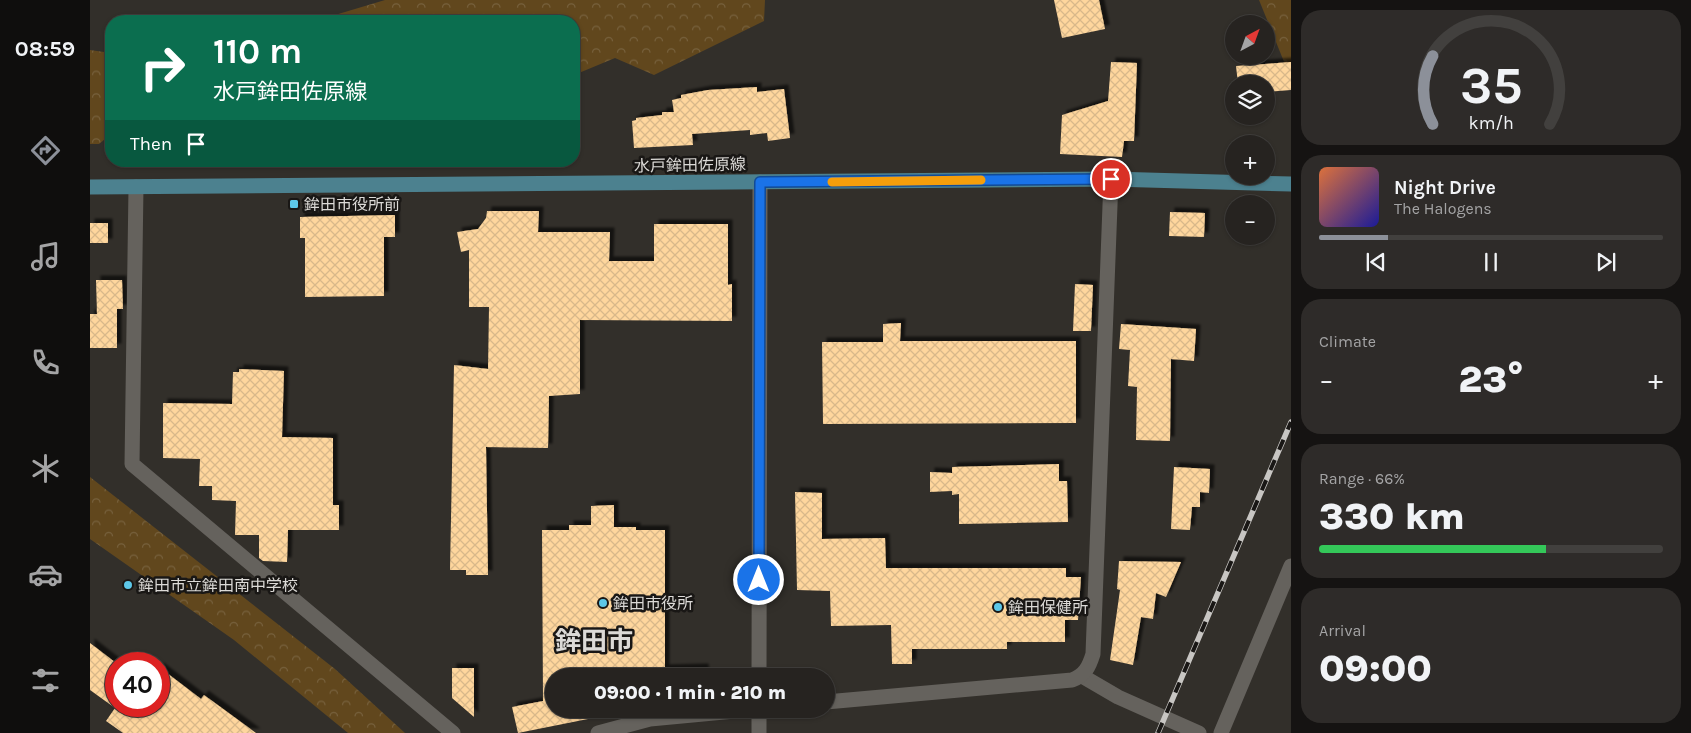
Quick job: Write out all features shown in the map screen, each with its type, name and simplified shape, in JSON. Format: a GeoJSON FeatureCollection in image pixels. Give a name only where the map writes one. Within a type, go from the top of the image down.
{"type":"FeatureCollection","features":[{"type":"Feature","properties":{"kind":"main road","name":"水戸鉾田佐原線"},"geometry":{"type":"LineString","coordinates":[[90,187],[1111,179],[1291,184]]}},
{"type":"Feature","properties":{"kind":"street"},"geometry":{"type":"LineString","coordinates":[[1082,676],[1089,666],[1092,654],[1111,179]]}},
{"type":"Feature","properties":{"kind":"street"},"geometry":{"type":"LineString","coordinates":[[759,668],[760,182]]}},
{"type":"Feature","properties":{"kind":"street"},"geometry":{"type":"LineString","coordinates":[[136,187],[132,464],[453,733]]}},
{"type":"Feature","properties":{"kind":"street"},"geometry":{"type":"LineString","coordinates":[[1221,733],[1291,566]]}},
{"type":"Feature","properties":{"kind":"street"},"geometry":{"type":"LineString","coordinates":[[835,701],[1059,681],[1082,676],[1118,697],[1196,732]]}},
{"type":"Feature","properties":{"kind":"street"},"geometry":{"type":"LineString","coordinates":[[598,733],[650,719],[661,718]]}},
{"type":"Feature","properties":{"kind":"street"},"geometry":{"type":"LineString","coordinates":[[758,718],[759,733]]}},
{"type":"Feature","properties":{"kind":"green space"},"geometry":{"type":"Polygon","coordinates":[[[385,0],[765,0],[764,21],[654,75],[615,58],[580,73],[580,15],[335,15],[385,0]]]}},
{"type":"Feature","properties":{"kind":"green space"},"geometry":{"type":"Polygon","coordinates":[[[1259,0],[1291,0],[1291,79],[1275,40],[1275,15],[1265,15],[1259,0]]]}},
{"type":"Feature","properties":{"kind":"green space"},"geometry":{"type":"Polygon","coordinates":[[[90,50],[105,52],[105,139],[99,144],[90,144],[90,50]]]}},
{"type":"Feature","properties":{"kind":"green space"},"geometry":{"type":"Polygon","coordinates":[[[90,477],[335,669],[405,733],[348,733],[234,640],[90,539],[90,477]]]}},
{"type":"Feature","properties":{"kind":"building"},"geometry":{"type":"Polygon","coordinates":[[[1054,0],[1099,0],[1105,29],[1062,38],[1054,0]]]}},
{"type":"Feature","properties":{"kind":"building"},"geometry":{"type":"Polygon","coordinates":[[[1111,62],[1137,63],[1134,141],[1124,141],[1122,157],[1060,154],[1062,115],[1108,101],[1111,62]]]}},
{"type":"Feature","properties":{"kind":"building"},"geometry":{"type":"Polygon","coordinates":[[[1291,62],[1291,90],[1275,91],[1275,75],[1237,75],[1236,66],[1275,65],[1275,63],[1291,62]]]}},
{"type":"Feature","properties":{"kind":"building"},"geometry":{"type":"Polygon","coordinates":[[[757,87],[757,92],[784,89],[790,138],[768,141],[767,133],[750,135],[750,130],[692,134],[693,145],[634,148],[632,121],[636,120],[636,118],[662,115],[662,112],[674,112],[672,100],[681,98],[681,95],[708,90],[757,87]]]}},
{"type":"Feature","properties":{"kind":"building"},"geometry":{"type":"Polygon","coordinates":[[[487,211],[539,211],[538,232],[610,232],[609,261],[654,261],[654,224],[728,224],[728,285],[732,284],[732,321],[580,320],[580,394],[549,396],[548,448],[486,447],[488,575],[466,575],[466,570],[450,570],[454,365],[488,369],[489,307],[469,307],[469,250],[461,252],[457,232],[478,229],[486,218],[487,211]]]}},
{"type":"Feature","properties":{"kind":"building"},"geometry":{"type":"Polygon","coordinates":[[[1170,212],[1205,213],[1204,237],[1169,236],[1170,212]]]}},
{"type":"Feature","properties":{"kind":"building"},"geometry":{"type":"Polygon","coordinates":[[[395,215],[395,237],[384,237],[384,296],[305,297],[305,238],[300,238],[300,217],[395,215]]]}},
{"type":"Feature","properties":{"kind":"building"},"geometry":{"type":"Polygon","coordinates":[[[90,223],[108,223],[108,243],[90,243],[90,223]]]}},
{"type":"Feature","properties":{"kind":"building"},"geometry":{"type":"Polygon","coordinates":[[[96,280],[122,280],[123,309],[117,309],[117,348],[90,348],[90,314],[97,314],[96,280]]]}},
{"type":"Feature","properties":{"kind":"building"},"geometry":{"type":"Polygon","coordinates":[[[1075,284],[1093,285],[1091,331],[1073,331],[1075,284]]]}},
{"type":"Feature","properties":{"kind":"building"},"geometry":{"type":"Polygon","coordinates":[[[901,323],[900,341],[1076,341],[1076,423],[823,424],[822,342],[883,342],[883,324],[901,323]]]}},
{"type":"Feature","properties":{"kind":"building"},"geometry":{"type":"Polygon","coordinates":[[[1121,324],[1196,329],[1194,361],[1171,359],[1170,441],[1136,440],[1137,387],[1128,386],[1130,350],[1119,349],[1121,324]]]}},
{"type":"Feature","properties":{"kind":"building"},"geometry":{"type":"Polygon","coordinates":[[[239,369],[284,371],[282,437],[333,438],[333,505],[339,505],[339,530],[288,530],[287,562],[263,561],[259,558],[259,535],[235,535],[236,501],[212,500],[212,486],[199,486],[200,459],[163,458],[163,403],[232,404],[233,372],[239,372],[239,369]]]}},
{"type":"Feature","properties":{"kind":"building"},"geometry":{"type":"Polygon","coordinates":[[[1059,464],[1059,481],[1067,481],[1068,522],[959,524],[959,494],[952,495],[952,491],[930,492],[930,472],[952,473],[952,467],[1059,464]]]}},
{"type":"Feature","properties":{"kind":"building"},"geometry":{"type":"Polygon","coordinates":[[[1174,467],[1210,469],[1209,493],[1200,492],[1200,507],[1192,507],[1190,530],[1171,529],[1174,467]]]}},
{"type":"Feature","properties":{"kind":"building"},"geometry":{"type":"Polygon","coordinates":[[[795,492],[822,493],[822,539],[885,538],[886,568],[1066,568],[1066,577],[1081,577],[1078,620],[1065,620],[1065,642],[1007,642],[1007,649],[912,649],[912,664],[892,664],[891,625],[831,626],[830,591],[797,590],[795,492]]]}},
{"type":"Feature","properties":{"kind":"building","name":"鉾田市役所"},"geometry":{"type":"Polygon","coordinates":[[[614,505],[614,527],[636,527],[636,530],[665,530],[665,668],[545,668],[545,718],[593,718],[518,733],[512,707],[543,701],[542,530],[569,530],[569,525],[591,525],[591,506],[614,505]]]}},
{"type":"Feature","properties":{"kind":"building"},"geometry":{"type":"Polygon","coordinates":[[[1119,561],[1181,562],[1166,597],[1156,593],[1153,619],[1141,617],[1133,665],[1110,660],[1120,590],[1117,589],[1119,561]]]}},
{"type":"Feature","properties":{"kind":"building"},"geometry":{"type":"Polygon","coordinates":[[[90,643],[105,655],[105,701],[90,690],[90,643]]]}},
{"type":"Feature","properties":{"kind":"building"},"geometry":{"type":"Polygon","coordinates":[[[452,668],[474,668],[474,717],[452,698],[452,668]]]}},
{"type":"Feature","properties":{"kind":"building"},"geometry":{"type":"Polygon","coordinates":[[[170,675],[201,699],[204,695],[256,733],[123,733],[106,721],[109,717],[170,717],[170,675]]]}},
{"type":"Feature","properties":{"kind":"railway"},"geometry":{"type":"LineString","coordinates":[[1158,733],[1291,422]]}},
{"type":"Feature","properties":{"kind":"slow traffic"},"geometry":{"type":"LineString","coordinates":[[832,182],[981,180]]}},
{"type":"Feature","properties":{"kind":"place","name":"鉾田市役所前"},"geometry":{"type":"Point","coordinates":[294,204]}},
{"type":"Feature","properties":{"kind":"place","name":"鉾田市立鉾田南中学校"},"geometry":{"type":"Point","coordinates":[128,585]}},
{"type":"Feature","properties":{"kind":"place","name":"鉾田市役所"},"geometry":{"type":"Point","coordinates":[603,603]}},
{"type":"Feature","properties":{"kind":"place","name":"鉾田保健所"},"geometry":{"type":"Point","coordinates":[998,607]}},
{"type":"Feature","properties":{"kind":"district","name":"鉾田市"},"geometry":{"type":"Point","coordinates":[594,641]}},
{"type":"Feature","properties":{"kind":"route"},"geometry":{"type":"LineString","coordinates":[[759,580],[760,182],[1111,179]]}}]}
